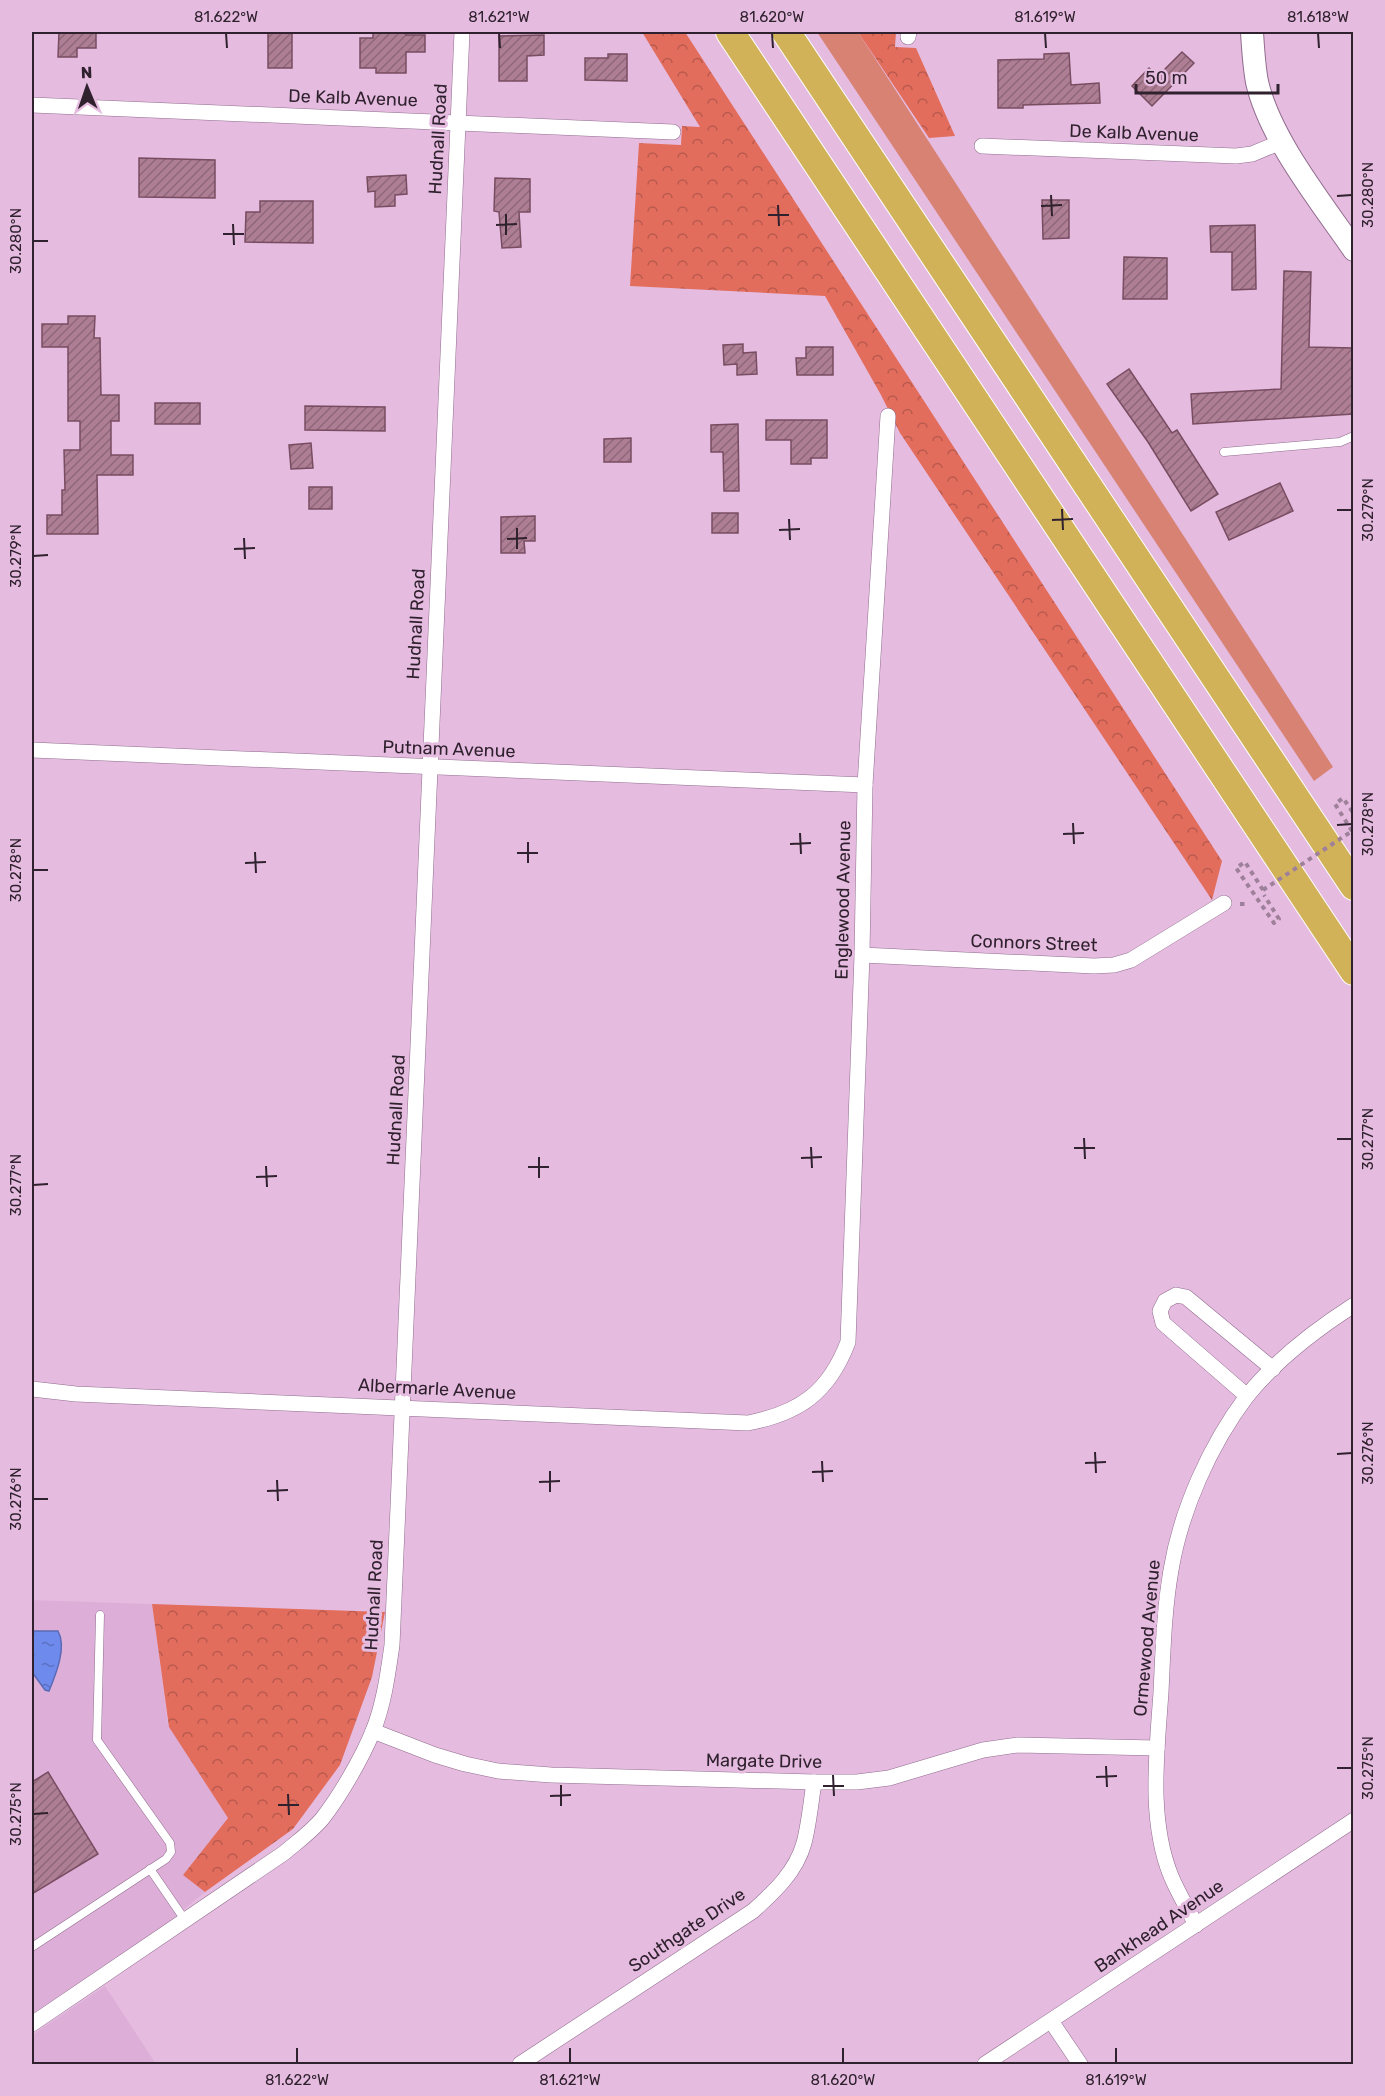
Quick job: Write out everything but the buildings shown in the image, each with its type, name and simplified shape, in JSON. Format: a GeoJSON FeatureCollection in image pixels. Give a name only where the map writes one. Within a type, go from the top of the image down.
{"type":"FeatureCollection","features":[{"type":"Feature","properties":{"kind":"highway"},"geometry":{"type":"LineString","coordinates":[[730,32],[1353,971]]}},
{"type":"Feature","properties":{"kind":"highway"},"geometry":{"type":"LineString","coordinates":[[786,32],[1353,886]]}},
{"type":"Feature","properties":{"kind":"main road"},"geometry":{"type":"LineString","coordinates":[[1252,32],[1257,83],[1281,142],[1353,250]]}},
{"type":"Feature","properties":{"kind":"street","name":"Hudnall Road"},"geometry":{"type":"LineString","coordinates":[[32,2024],[284,1853],[307,1834],[322,1818],[343,1787],[373,1731],[387,1677],[392,1645],[462,32]]}},
{"type":"Feature","properties":{"kind":"street","name":"De Kalb Avenue"},"geometry":{"type":"LineString","coordinates":[[32,105],[673,132]]}},
{"type":"Feature","properties":{"kind":"street","name":"De Kalb Avenue"},"geometry":{"type":"LineString","coordinates":[[982,146],[1236,156],[1252,154],[1281,142]]}},
{"type":"Feature","properties":{"kind":"street","name":"Englewood Avenue"},"geometry":{"type":"LineString","coordinates":[[828,1382],[841,1361],[848,1342],[862,955],[865,785],[888,416]]}},
{"type":"Feature","properties":{"kind":"street","name":"Putnam Avenue"},"geometry":{"type":"LineString","coordinates":[[32,750],[865,785]]}},
{"type":"Feature","properties":{"kind":"street","name":"Connors Street"},"geometry":{"type":"LineString","coordinates":[[862,955],[1114,965],[1131,960],[1224,903]]}},
{"type":"Feature","properties":{"kind":"street"},"geometry":{"type":"LineString","coordinates":[[1247,1396],[1163,1323],[1160,1311],[1165,1301],[1176,1295],[1186,1297],[1273,1369]]}},
{"type":"Feature","properties":{"kind":"street","name":"Ormewood Avenue"},"geometry":{"type":"LineString","coordinates":[[1196,1925],[1171,1876],[1161,1840],[1157,1805],[1157,1748],[1166,1611],[1171,1570],[1179,1534],[1194,1489],[1209,1458],[1247,1396],[1273,1369],[1353,1305]]}},
{"type":"Feature","properties":{"kind":"street","name":"Albermarle Avenue"},"geometry":{"type":"LineString","coordinates":[[32,1389],[76,1394],[748,1423],[770,1419],[796,1408],[828,1382]]}},
{"type":"Feature","properties":{"kind":"street","name":"Margate Drive"},"geometry":{"type":"LineString","coordinates":[[373,1731],[435,1755],[498,1771],[551,1775],[814,1782],[857,1782],[889,1778],[983,1750],[1018,1745],[1157,1748]]}},
{"type":"Feature","properties":{"kind":"street","name":"Southgate Drive"},"geometry":{"type":"LineString","coordinates":[[520,2064],[753,1911],[774,1893],[791,1870],[803,1845],[814,1782]]}},
{"type":"Feature","properties":{"kind":"street","name":"Bankhead Avenue"},"geometry":{"type":"LineString","coordinates":[[985,2064],[1353,1820]]}},
{"type":"Feature","properties":{"kind":"street"},"geometry":{"type":"LineString","coordinates":[[1051,2021],[1080,2064]]}},
{"type":"Feature","properties":{"kind":"lane"},"geometry":{"type":"LineString","coordinates":[[1224,452],[1340,442],[1353,436]]}},
{"type":"Feature","properties":{"kind":"lane"},"geometry":{"type":"LineString","coordinates":[[32,1947],[150,1869],[171,1852],[171,1843],[97,1740],[100,1615]]}},
{"type":"Feature","properties":{"kind":"lane"},"geometry":{"type":"LineString","coordinates":[[150,1869],[185,1920]]}},
{"type":"Feature","properties":{"kind":"path"},"geometry":{"type":"LineString","coordinates":[[1263,893],[1353,831],[1335,804],[1343,798],[1353,814]]}},
{"type":"Feature","properties":{"kind":"path"},"geometry":{"type":"LineString","coordinates":[[1245,862],[1263,893],[1279,920],[1274,923],[1236,868],[1245,862]]}},
{"type":"Feature","properties":{"kind":"shaded area"},"geometry":{"type":"Polygon","coordinates":[[[817,32],[858,32],[1333,767],[1314,781],[817,32]]]}},
{"type":"Feature","properties":{"kind":"shaded area"},"geometry":{"type":"Polygon","coordinates":[[[32,1600],[152,1604],[168,1724],[228,1818],[184,1874],[205,1892],[148,1939],[32,2014],[32,1600]]]}},
{"type":"Feature","properties":{"kind":"shaded area"},"geometry":{"type":"Polygon","coordinates":[[[105,1986],[156,2064],[32,2064],[32,2035],[105,1986]]]}},
{"type":"Feature","properties":{"kind":"green space"},"geometry":{"type":"Polygon","coordinates":[[[642,32],[685,32],[1222,861],[1212,900],[900,433],[825,296],[630,286],[639,143],[681,145],[682,126],[700,127],[642,32]]]}},
{"type":"Feature","properties":{"kind":"green space"},"geometry":{"type":"Polygon","coordinates":[[[858,32],[896,32],[895,47],[916,48],[955,136],[929,138],[858,32]]]}},
{"type":"Feature","properties":{"kind":"green space"},"geometry":{"type":"Polygon","coordinates":[[[152,1604],[385,1612],[372,1677],[340,1765],[293,1829],[205,1892],[183,1875],[228,1818],[169,1727],[152,1604]]]}},
{"type":"Feature","properties":{"kind":"water"},"geometry":{"type":"Polygon","coordinates":[[[32,1631],[58,1631],[60,1637],[60,1661],[49,1691],[45,1690],[32,1672],[32,1631]]]}}]}
